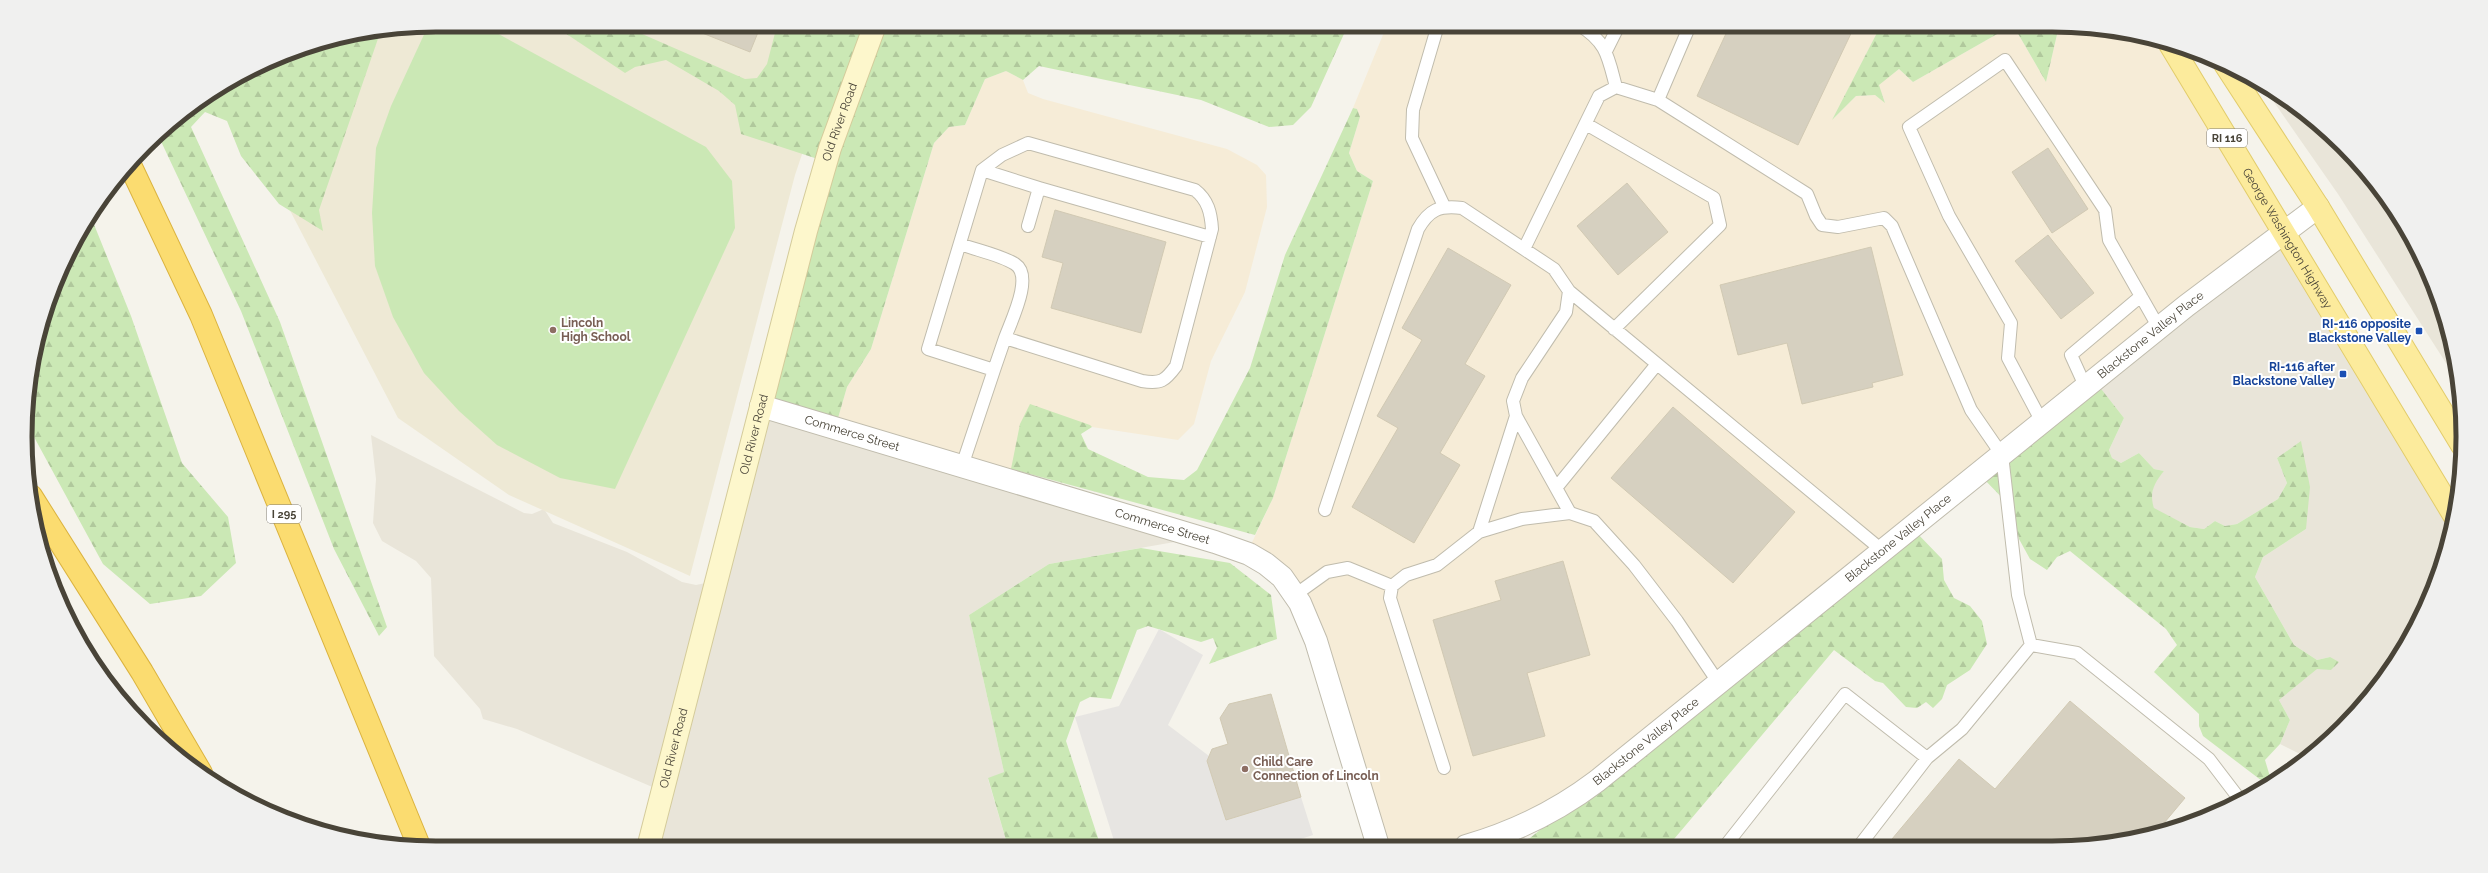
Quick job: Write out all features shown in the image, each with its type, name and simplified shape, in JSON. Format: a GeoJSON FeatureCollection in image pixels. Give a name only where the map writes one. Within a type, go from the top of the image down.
{"type":"FeatureCollection","features":[{"type":"Feature","properties":{"kind":"highway","name":"I 295"},"geometry":{"type":"LineString","coordinates":[[133,169],[172,251],[219,359],[416,840]]}},
{"type":"Feature","properties":{"kind":"highway"},"geometry":{"type":"LineString","coordinates":[[39,508],[142,672],[193,759]]}},
{"type":"Feature","properties":{"kind":"main road","name":"Old River Road"},"geometry":{"type":"LineString","coordinates":[[650,841],[818,187],[842,113],[872,32]]}},
{"type":"Feature","properties":{"kind":"main road","name":"George Washington Highway"},"geometry":{"type":"LineString","coordinates":[[2174,51],[2449,507]]}},
{"type":"Feature","properties":{"kind":"main road","name":"RI 116"},"geometry":{"type":"LineString","coordinates":[[2232,75],[2318,207],[2456,435]]}},
{"type":"Feature","properties":{"kind":"street","name":"Blackstone Valley Place"},"geometry":{"type":"LineString","coordinates":[[1481,841],[1527,825],[1567,803],[2086,388],[2158,328],[2318,207]]}},
{"type":"Feature","properties":{"kind":"street","name":"Commerce Street"},"geometry":{"type":"LineString","coordinates":[[761,406],[1240,550],[1258,559],[1274,570],[1295,595],[1316,641],[1376,841]]}},
{"type":"Feature","properties":{"kind":"lane"},"geometry":{"type":"LineString","coordinates":[[1436,32],[1413,110],[1412,138],[1444,206]]}},
{"type":"Feature","properties":{"kind":"lane"},"geometry":{"type":"LineString","coordinates":[[1590,32],[1606,51],[1616,87]]}},
{"type":"Feature","properties":{"kind":"lane"},"geometry":{"type":"LineString","coordinates":[[1606,51],[1616,32]]}},
{"type":"Feature","properties":{"kind":"lane"},"geometry":{"type":"LineString","coordinates":[[1658,100],[1687,32]]}},
{"type":"Feature","properties":{"kind":"lane"},"geometry":{"type":"LineString","coordinates":[[2042,422],[2008,358],[2011,323],[1949,216],[1909,127],[2005,60],[2105,210],[2109,240],[2158,328]]}},
{"type":"Feature","properties":{"kind":"lane"},"geometry":{"type":"LineString","coordinates":[[1524,249],[1599,96],[1616,87],[1658,100],[1808,194],[1816,216],[1822,225],[1838,227],[1884,218],[1892,226],[1971,410],[2002,455],[2018,595],[2031,645]]}},
{"type":"Feature","properties":{"kind":"lane"},"geometry":{"type":"LineString","coordinates":[[1586,124],[1714,198],[1720,225],[1614,329]]}},
{"type":"Feature","properties":{"kind":"lane"},"geometry":{"type":"LineString","coordinates":[[994,370],[928,349],[982,170],[1002,155],[1028,143],[1195,190],[1206,203],[1211,216],[1210,237],[1176,366],[1167,378],[1156,383],[1142,381],[1005,338]]}},
{"type":"Feature","properties":{"kind":"lane"},"geometry":{"type":"LineString","coordinates":[[982,170],[1210,237]]}},
{"type":"Feature","properties":{"kind":"lane"},"geometry":{"type":"LineString","coordinates":[[1028,226],[1039,188]]}},
{"type":"Feature","properties":{"kind":"lane"},"geometry":{"type":"LineString","coordinates":[[1325,510],[1418,229],[1425,217],[1444,206],[1462,208],[1554,269],[1568,291],[1883,551]]}},
{"type":"Feature","properties":{"kind":"lane"},"geometry":{"type":"LineString","coordinates":[[960,244],[1016,264],[1023,275],[1023,284],[962,466]]}},
{"type":"Feature","properties":{"kind":"lane"},"geometry":{"type":"LineString","coordinates":[[1568,291],[1566,312],[1522,378],[1514,401],[1516,416],[1570,513]]}},
{"type":"Feature","properties":{"kind":"lane"},"geometry":{"type":"LineString","coordinates":[[2086,388],[2071,355],[2141,296]]}},
{"type":"Feature","properties":{"kind":"lane"},"geometry":{"type":"LineString","coordinates":[[1556,488],[1657,364]]}},
{"type":"Feature","properties":{"kind":"lane"},"geometry":{"type":"LineString","coordinates":[[1479,532],[1516,416]]}},
{"type":"Feature","properties":{"kind":"lane"},"geometry":{"type":"LineString","coordinates":[[1444,768],[1390,598],[1392,586],[1406,575],[1437,565],[1479,532],[1522,518],[1570,513],[1594,521],[1634,565],[1678,621],[1718,682]]}},
{"type":"Feature","properties":{"kind":"lane"},"geometry":{"type":"LineString","coordinates":[[1295,595],[1327,572],[1348,568],[1392,586]]}},
{"type":"Feature","properties":{"kind":"lane"},"geometry":{"type":"LineString","coordinates":[[1863,841],[1927,758],[1962,729],[2031,645]]}},
{"type":"Feature","properties":{"kind":"lane"},"geometry":{"type":"LineString","coordinates":[[2031,645],[2077,653],[2209,759],[2237,796]]}},
{"type":"Feature","properties":{"kind":"lane"},"geometry":{"type":"LineString","coordinates":[[1729,841],[1845,694],[1927,758]]}},
{"type":"Feature","properties":{"kind":"shaded area","name":"Lincoln High School"},"geometry":{"type":"Polygon","coordinates":[[[436,32],[846,32],[826,83],[795,175],[690,576],[509,495],[398,418],[270,172],[278,65],[306,53],[332,46],[384,35],[436,32]]]}},
{"type":"Feature","properties":{"kind":"shaded area"},"geometry":{"type":"Polygon","coordinates":[[[1384,32],[1877,32],[1833,119],[1856,96],[1875,95],[1885,102],[1878,85],[1899,69],[1913,82],[2001,32],[2017,32],[2046,82],[2058,32],[2104,35],[2182,53],[2286,230],[1540,820],[1477,841],[1381,841],[1302,592],[1247,553],[1273,498],[1373,181],[1357,171],[1349,153],[1360,117],[1357,109],[1353,108],[1384,32]]]}},
{"type":"Feature","properties":{"kind":"shaded area"},"geometry":{"type":"Polygon","coordinates":[[[1006,71],[1023,80],[1028,93],[1043,99],[1227,149],[1257,165],[1266,175],[1267,207],[1245,292],[1211,361],[1194,424],[1178,440],[1092,427],[1030,405],[1010,476],[836,425],[847,387],[871,349],[934,143],[949,127],[965,125],[985,79],[1006,71]]]}},
{"type":"Feature","properties":{"kind":"shaded area"},"geometry":{"type":"Polygon","coordinates":[[[2270,96],[2298,116],[2338,150],[2356,170],[2388,212],[2402,234],[2414,258],[2435,306],[2450,370],[2338,194],[2270,96]]]}},
{"type":"Feature","properties":{"kind":"shaded area"},"geometry":{"type":"Polygon","coordinates":[[[2286,234],[2451,500],[2435,567],[2402,639],[2388,661],[2356,703],[2338,723],[2301,755],[2280,744],[2290,720],[2279,700],[2317,668],[2331,669],[2330,657],[2317,660],[2294,645],[2255,577],[2263,557],[2306,529],[2301,442],[2277,458],[2287,483],[2278,499],[2237,524],[2225,526],[2215,521],[2204,529],[2190,527],[2154,509],[2151,500],[2154,482],[2164,471],[2154,469],[2139,453],[2121,463],[2112,458],[2109,450],[2124,418],[2098,386],[2286,234]]]}},
{"type":"Feature","properties":{"kind":"shaded area"},"geometry":{"type":"Polygon","coordinates":[[[764,412],[1203,537],[1049,564],[969,615],[1004,772],[988,779],[1006,841],[653,841],[657,789],[517,729],[483,719],[480,709],[434,656],[431,578],[416,561],[382,541],[373,523],[376,479],[371,435],[524,513],[532,514],[544,509],[553,523],[627,552],[682,582],[696,585],[720,580],[764,412]]]}},
{"type":"Feature","properties":{"kind":"shaded area"},"geometry":{"type":"Polygon","coordinates":[[[1159,629],[1203,655],[1168,725],[1209,756],[1207,761],[1226,820],[1301,797],[1313,835],[1294,841],[1114,841],[1075,717],[1119,706],[1159,629]]]}},
{"type":"Feature","properties":{"kind":"green space"},"geometry":{"type":"Polygon","coordinates":[[[425,32],[495,32],[706,147],[732,181],[735,228],[615,489],[560,478],[497,445],[459,411],[424,373],[393,317],[375,266],[372,213],[376,148],[391,106],[425,32]]]}},
{"type":"Feature","properties":{"kind":"green space"},"geometry":{"type":"Polygon","coordinates":[[[564,32],[638,32],[745,79],[757,78],[767,64],[775,33],[778,32],[1345,32],[1311,107],[1293,125],[1269,127],[1201,100],[1039,66],[1023,80],[1006,71],[985,79],[965,125],[949,127],[934,143],[871,349],[847,387],[836,425],[767,409],[830,163],[741,134],[735,105],[719,91],[666,60],[635,67],[625,73],[564,32]]]}},
{"type":"Feature","properties":{"kind":"green space"},"geometry":{"type":"Polygon","coordinates":[[[1877,32],[2001,32],[1913,82],[1899,69],[1879,85],[1885,103],[1875,95],[1856,96],[1832,120],[1877,32]]]}},
{"type":"Feature","properties":{"kind":"green space"},"geometry":{"type":"Polygon","coordinates":[[[2017,32],[2058,32],[2046,82],[2017,32]]]}},
{"type":"Feature","properties":{"kind":"green space"},"geometry":{"type":"Polygon","coordinates":[[[379,36],[319,210],[323,231],[279,204],[241,156],[227,121],[205,112],[191,127],[280,322],[387,627],[379,636],[334,549],[241,311],[161,140],[212,100],[234,86],[258,74],[306,53],[379,36]]]}},
{"type":"Feature","properties":{"kind":"green space"},"geometry":{"type":"Polygon","coordinates":[[[1353,108],[1357,109],[1360,117],[1349,153],[1357,171],[1373,181],[1273,498],[1255,535],[1011,469],[1020,424],[1030,404],[1090,425],[1092,427],[1081,434],[1088,449],[1148,477],[1184,480],[1197,470],[1250,368],[1285,255],[1353,108]]]}},
{"type":"Feature","properties":{"kind":"green space"},"geometry":{"type":"Polygon","coordinates":[[[93,223],[131,316],[182,463],[228,517],[236,563],[201,596],[150,604],[103,564],[32,433],[35,384],[53,306],[74,258],[93,223]]]}},
{"type":"Feature","properties":{"kind":"green space"},"geometry":{"type":"Polygon","coordinates":[[[2098,385],[2124,418],[2109,450],[2112,458],[2121,463],[2139,453],[2154,469],[2164,471],[2153,488],[2152,498],[2154,508],[2190,527],[2204,529],[2215,521],[2225,526],[2237,524],[2278,499],[2287,483],[2277,458],[2301,441],[2310,487],[2306,529],[2263,557],[2255,577],[2294,645],[2317,660],[2330,657],[2339,662],[2331,670],[2317,669],[2279,700],[2290,720],[2280,744],[2265,760],[2270,777],[2263,781],[2203,736],[2199,726],[2199,714],[2154,672],[2177,645],[2166,629],[2070,551],[2057,557],[2047,570],[2030,559],[2019,539],[2012,508],[1982,477],[2098,385]]]}},
{"type":"Feature","properties":{"kind":"green space"},"geometry":{"type":"Polygon","coordinates":[[[1914,530],[1942,559],[1944,580],[1954,598],[1970,606],[1982,621],[1987,644],[1970,670],[1947,685],[1942,699],[1933,708],[1926,702],[1917,708],[1906,707],[1883,683],[1875,681],[1834,650],[1672,841],[1523,841],[1530,838],[1914,530]]]}},
{"type":"Feature","properties":{"kind":"green space"},"geometry":{"type":"Polygon","coordinates":[[[1141,548],[1230,563],[1271,595],[1277,639],[1209,664],[1217,648],[1213,638],[1201,642],[1148,626],[1137,630],[1111,699],[1090,697],[1080,702],[1066,741],[1099,841],[1006,841],[988,778],[1004,772],[969,615],[1049,564],[1141,548]]]}},
{"type":"Feature","properties":{"kind":"building"},"geometry":{"type":"Polygon","coordinates":[[[700,32],[758,32],[750,52],[700,32]]]}},
{"type":"Feature","properties":{"kind":"building"},"geometry":{"type":"Polygon","coordinates":[[[1727,32],[1852,32],[1798,145],[1697,96],[1727,32]]]}},
{"type":"Feature","properties":{"kind":"building"},"geometry":{"type":"Polygon","coordinates":[[[2048,148],[2088,209],[2052,233],[2012,172],[2048,148]]]}},
{"type":"Feature","properties":{"kind":"building"},"geometry":{"type":"Polygon","coordinates":[[[1627,183],[1668,232],[1618,275],[1577,226],[1627,183]]]}},
{"type":"Feature","properties":{"kind":"building"},"geometry":{"type":"Polygon","coordinates":[[[1055,210],[1166,242],[1141,333],[1051,308],[1063,263],[1042,257],[1055,210]]]}},
{"type":"Feature","properties":{"kind":"building"},"geometry":{"type":"Polygon","coordinates":[[[2048,235],[2094,293],[2061,319],[2015,261],[2048,235]]]}},
{"type":"Feature","properties":{"kind":"building"},"geometry":{"type":"Polygon","coordinates":[[[1871,247],[1903,375],[1872,383],[1873,387],[1802,404],[1787,343],[1738,355],[1720,285],[1871,247]]]}},
{"type":"Feature","properties":{"kind":"building"},"geometry":{"type":"Polygon","coordinates":[[[1448,248],[1511,285],[1465,364],[1485,376],[1440,453],[1460,465],[1414,543],[1352,507],[1398,428],[1377,416],[1422,340],[1402,328],[1448,248]]]}},
{"type":"Feature","properties":{"kind":"building"},"geometry":{"type":"Polygon","coordinates":[[[1673,407],[1795,512],[1733,583],[1611,478],[1673,407]]]}},
{"type":"Feature","properties":{"kind":"building"},"geometry":{"type":"Polygon","coordinates":[[[1563,561],[1590,655],[1527,673],[1545,736],[1473,756],[1433,620],[1501,600],[1495,581],[1563,561]]]}},
{"type":"Feature","properties":{"kind":"building"},"geometry":{"type":"Polygon","coordinates":[[[1271,694],[1301,797],[1226,820],[1207,761],[1212,749],[1228,744],[1220,718],[1229,704],[1271,694]]]}},
{"type":"Feature","properties":{"kind":"building"},"geometry":{"type":"Polygon","coordinates":[[[2070,701],[2185,798],[2162,825],[2104,838],[2052,841],[1890,841],[1959,759],[1995,789],[2070,701]]]}},
{"type":"Feature","properties":{"kind":"place","name":"Lincoln High School"},"geometry":{"type":"Point","coordinates":[553,330]}},
{"type":"Feature","properties":{"kind":"place","name":"RI-116 opposite Blackstone Valley"},"geometry":{"type":"Point","coordinates":[2419,331]}},
{"type":"Feature","properties":{"kind":"place","name":"RI-116 after Blackstone Valley"},"geometry":{"type":"Point","coordinates":[2343,374]}},
{"type":"Feature","properties":{"kind":"place","name":"Child Care Connection of Lincoln"},"geometry":{"type":"Point","coordinates":[1245,769]}}]}
